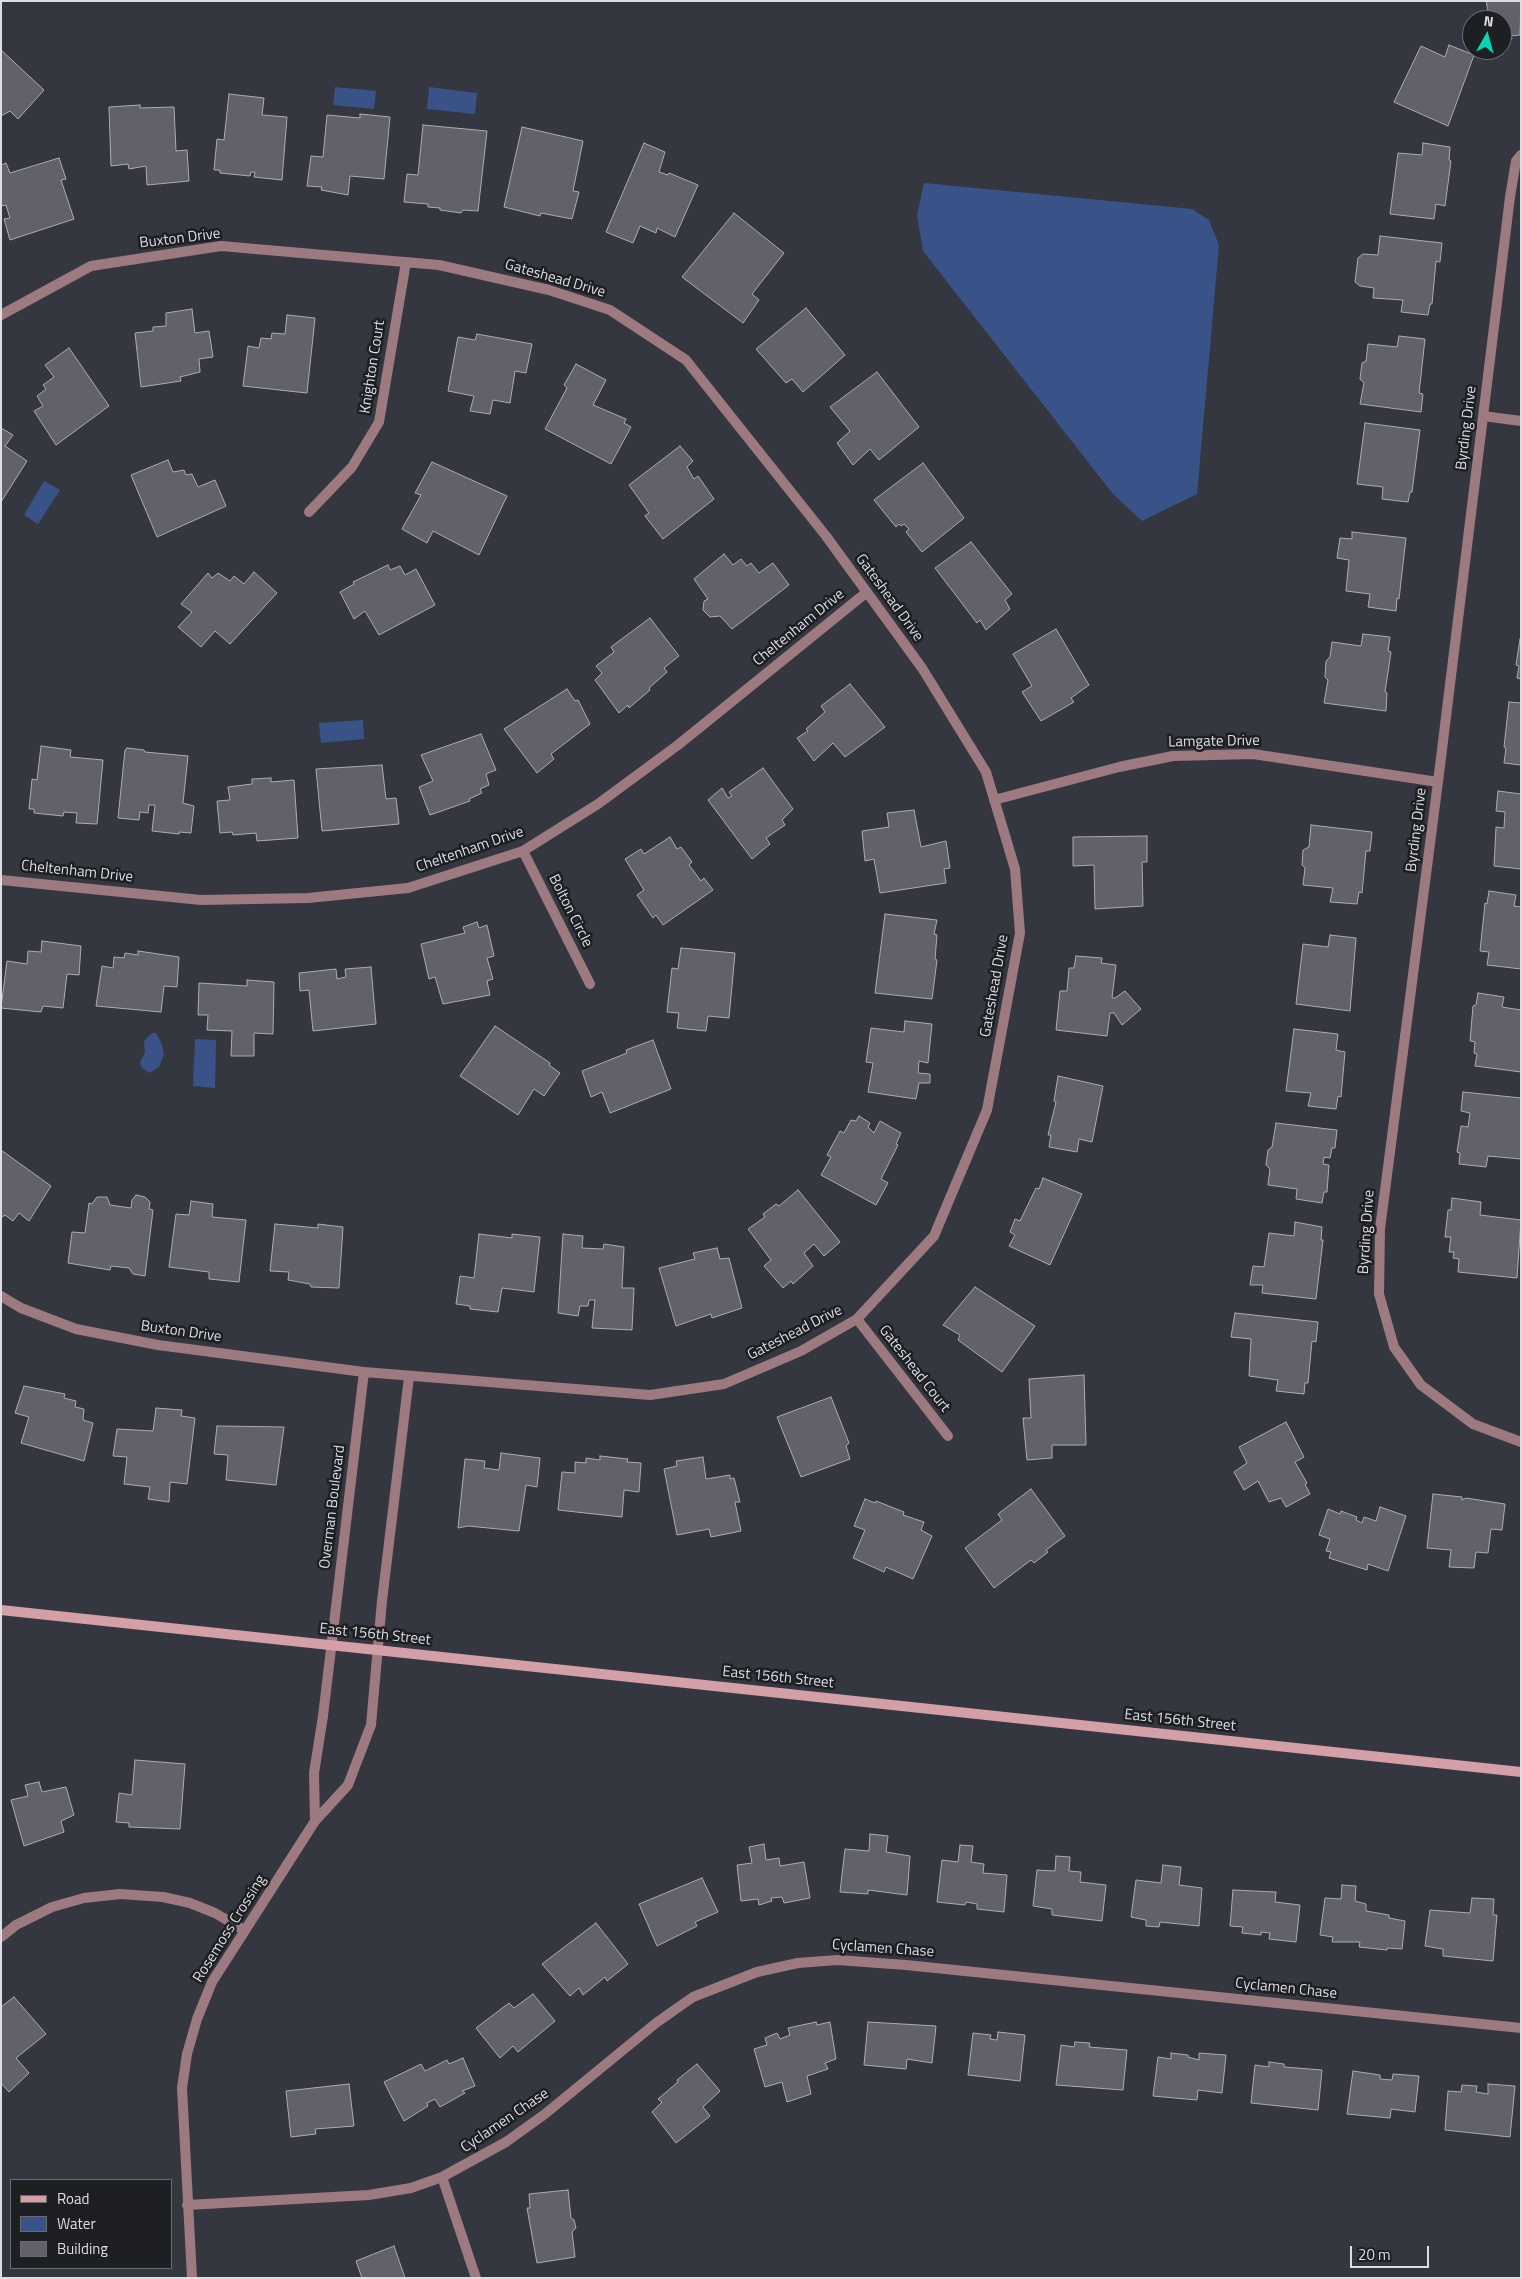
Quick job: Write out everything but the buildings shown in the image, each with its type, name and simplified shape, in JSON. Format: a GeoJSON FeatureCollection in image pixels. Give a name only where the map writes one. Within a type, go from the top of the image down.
{"type":"FeatureCollection","features":[{"type":"Feature","properties":{"kind":"street","name":"Byrding Drive"},"geometry":{"type":"LineString","coordinates":[[1521,155],[1516,161],[1510,197],[1438,782],[1380,1229],[1379,1294],[1394,1347],[1421,1385],[1473,1424],[1521,1442]]}},
{"type":"Feature","properties":{"kind":"street","name":"Buxton Drive"},"geometry":{"type":"LineString","coordinates":[[1,315],[91,266],[221,246],[406,262]]}},
{"type":"Feature","properties":{"kind":"street","name":"Knighton Court"},"geometry":{"type":"LineString","coordinates":[[309,512],[352,467],[379,422],[406,262]]}},
{"type":"Feature","properties":{"kind":"street","name":"Gateshead Drive"},"geometry":{"type":"LineString","coordinates":[[364,1372],[650,1395],[724,1384],[801,1351],[857,1319],[934,1236],[987,1110],[1020,933],[1015,869],[986,772],[922,668],[867,592],[826,536],[686,360],[610,310],[540,288],[439,265],[406,262]]}},
{"type":"Feature","properties":{"kind":"street"},"geometry":{"type":"LineString","coordinates":[[1483,416],[1521,421]]}},
{"type":"Feature","properties":{"kind":"street","name":"Cheltenham Drive"},"geometry":{"type":"LineString","coordinates":[[1,880],[201,900],[308,898],[408,888],[523,851],[598,804],[678,745],[867,592]]}},
{"type":"Feature","properties":{"kind":"street","name":"Lamgate Drive"},"geometry":{"type":"LineString","coordinates":[[994,800],[1119,767],[1173,756],[1253,754],[1438,782]]}},
{"type":"Feature","properties":{"kind":"street","name":"Bolton Circle"},"geometry":{"type":"LineString","coordinates":[[523,851],[590,984]]}},
{"type":"Feature","properties":{"kind":"street","name":"Buxton Drive"},"geometry":{"type":"LineString","coordinates":[[1,1296],[21,1308],[76,1329],[158,1345],[364,1372]]}},
{"type":"Feature","properties":{"kind":"street","name":"Gateshead Court"},"geometry":{"type":"LineString","coordinates":[[857,1319],[948,1436]]}},
{"type":"Feature","properties":{"kind":"street","name":"Overman Boulevard"},"geometry":{"type":"LineString","coordinates":[[315,1821],[314,1774],[323,1716],[364,1372]]}},
{"type":"Feature","properties":{"kind":"street","name":"Rosemoss Crossing"},"geometry":{"type":"LineString","coordinates":[[192,2278],[182,2088],[187,2054],[197,2020],[212,1982],[244,1930],[286,1870],[315,1821],[348,1785],[371,1725],[382,1601],[409,1377]]}},
{"type":"Feature","properties":{"kind":"street","name":"East 156th Street"},"geometry":{"type":"LineString","coordinates":[[1,1610],[1521,1772]]}},
{"type":"Feature","properties":{"kind":"street"},"geometry":{"type":"LineString","coordinates":[[1,1937],[16,1925],[52,1907],[84,1898],[120,1894],[163,1897],[190,1903],[215,1913],[244,1930]]}},
{"type":"Feature","properties":{"kind":"street","name":"Cyclamen Chase"},"geometry":{"type":"LineString","coordinates":[[187,2206],[370,2195],[411,2188],[442,2177],[506,2142],[546,2114],[656,2023],[693,1997],[757,1972],[798,1963],[837,1960],[906,1965],[1521,2028]]}},
{"type":"Feature","properties":{"kind":"street"},"geometry":{"type":"LineString","coordinates":[[442,2177],[476,2278]]}},
{"type":"Feature","properties":{"kind":"water"},"geometry":{"type":"Polygon","coordinates":[[[335,87],[376,91],[374,109],[333,105],[335,87]]]}},
{"type":"Feature","properties":{"kind":"water"},"geometry":{"type":"Polygon","coordinates":[[[429,87],[477,93],[475,114],[427,109],[429,87]]]}},
{"type":"Feature","properties":{"kind":"water"},"geometry":{"type":"Polygon","coordinates":[[[924,183],[1192,209],[1209,220],[1219,245],[1197,494],[1142,521],[1113,494],[923,251],[917,215],[924,183]]]}},
{"type":"Feature","properties":{"kind":"water"},"geometry":{"type":"Polygon","coordinates":[[[44,481],[60,490],[38,524],[24,515],[44,481]]]}},
{"type":"Feature","properties":{"kind":"water"},"geometry":{"type":"Polygon","coordinates":[[[363,720],[364,739],[321,743],[319,723],[363,720]]]}},
{"type":"Feature","properties":{"kind":"water"},"geometry":{"type":"Polygon","coordinates":[[[152,1033],[156,1033],[164,1054],[159,1067],[150,1073],[142,1068],[140,1063],[145,1052],[144,1041],[152,1033]]]}},
{"type":"Feature","properties":{"kind":"water"},"geometry":{"type":"Polygon","coordinates":[[[195,1039],[216,1040],[215,1088],[193,1086],[195,1039]]]}}]}
